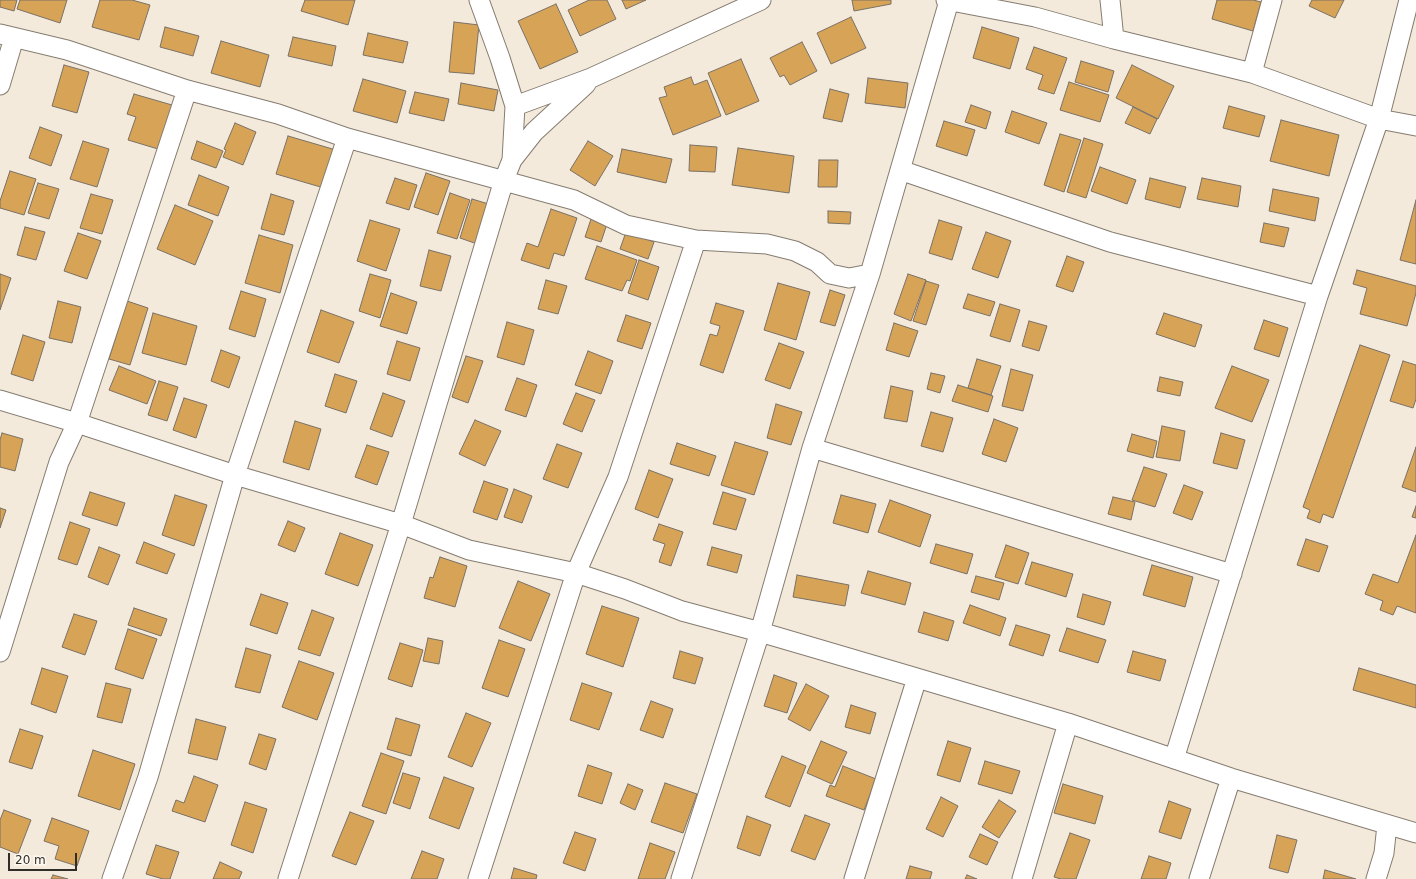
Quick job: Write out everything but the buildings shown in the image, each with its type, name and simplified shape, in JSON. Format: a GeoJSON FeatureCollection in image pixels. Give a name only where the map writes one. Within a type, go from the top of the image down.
{"type":"FeatureCollection","features":[{"type":"Feature","properties":{"kind":"street"},"geometry":{"type":"LineString","coordinates":[[479,0],[500,58],[514,106],[512,160]]}},
{"type":"Feature","properties":{"kind":"street"},"geometry":{"type":"LineString","coordinates":[[514,106],[592,78],[761,0]]}},
{"type":"Feature","properties":{"kind":"street"},"geometry":{"type":"LineString","coordinates":[[681,879],[760,632],[812,448],[870,274],[947,0],[1035,16],[1114,38],[1252,73],[1379,119],[1416,126]]}},
{"type":"Feature","properties":{"kind":"street"},"geometry":{"type":"LineString","coordinates":[[1110,0],[1114,38]]}},
{"type":"Feature","properties":{"kind":"street"},"geometry":{"type":"LineString","coordinates":[[1252,73],[1272,0]]}},
{"type":"Feature","properties":{"kind":"street"},"geometry":{"type":"LineString","coordinates":[[1174,760],[1318,296],[1379,119],[1409,0]]}},
{"type":"Feature","properties":{"kind":"street"},"geometry":{"type":"LineString","coordinates":[[0,85],[7,36],[67,50],[187,90],[278,114],[347,138],[574,200],[626,225],[696,240],[767,244],[795,251],[817,262],[830,274],[849,278],[870,274]]}},
{"type":"Feature","properties":{"kind":"street"},"geometry":{"type":"LineString","coordinates":[[288,879],[401,524],[504,180],[512,160],[534,132],[592,78]]}},
{"type":"Feature","properties":{"kind":"street"},"geometry":{"type":"LineString","coordinates":[[0,652],[59,462],[77,423],[187,90]]}},
{"type":"Feature","properties":{"kind":"street"},"geometry":{"type":"LineString","coordinates":[[112,879],[148,777],[235,475],[347,138]]}},
{"type":"Feature","properties":{"kind":"street"},"geometry":{"type":"LineString","coordinates":[[900,170],[1110,242],[1318,296]]}},
{"type":"Feature","properties":{"kind":"street"},"geometry":{"type":"LineString","coordinates":[[478,879],[576,573],[618,477],[696,240]]}},
{"type":"Feature","properties":{"kind":"street"},"geometry":{"type":"LineString","coordinates":[[0,400],[77,423],[235,475],[401,524],[469,550],[576,573],[625,589],[682,611],[760,632],[1068,723],[1174,760],[1416,834]]}},
{"type":"Feature","properties":{"kind":"street"},"geometry":{"type":"LineString","coordinates":[[812,448],[1232,574]]}},
{"type":"Feature","properties":{"kind":"street"},"geometry":{"type":"LineString","coordinates":[[854,879],[917,678]]}},
{"type":"Feature","properties":{"kind":"street"},"geometry":{"type":"LineString","coordinates":[[1022,879],[1068,723]]}},
{"type":"Feature","properties":{"kind":"street"},"geometry":{"type":"LineString","coordinates":[[1199,879],[1231,778]]}},
{"type":"Feature","properties":{"kind":"street"},"geometry":{"type":"LineString","coordinates":[[1376,879],[1384,853],[1387,825]]}}]}
